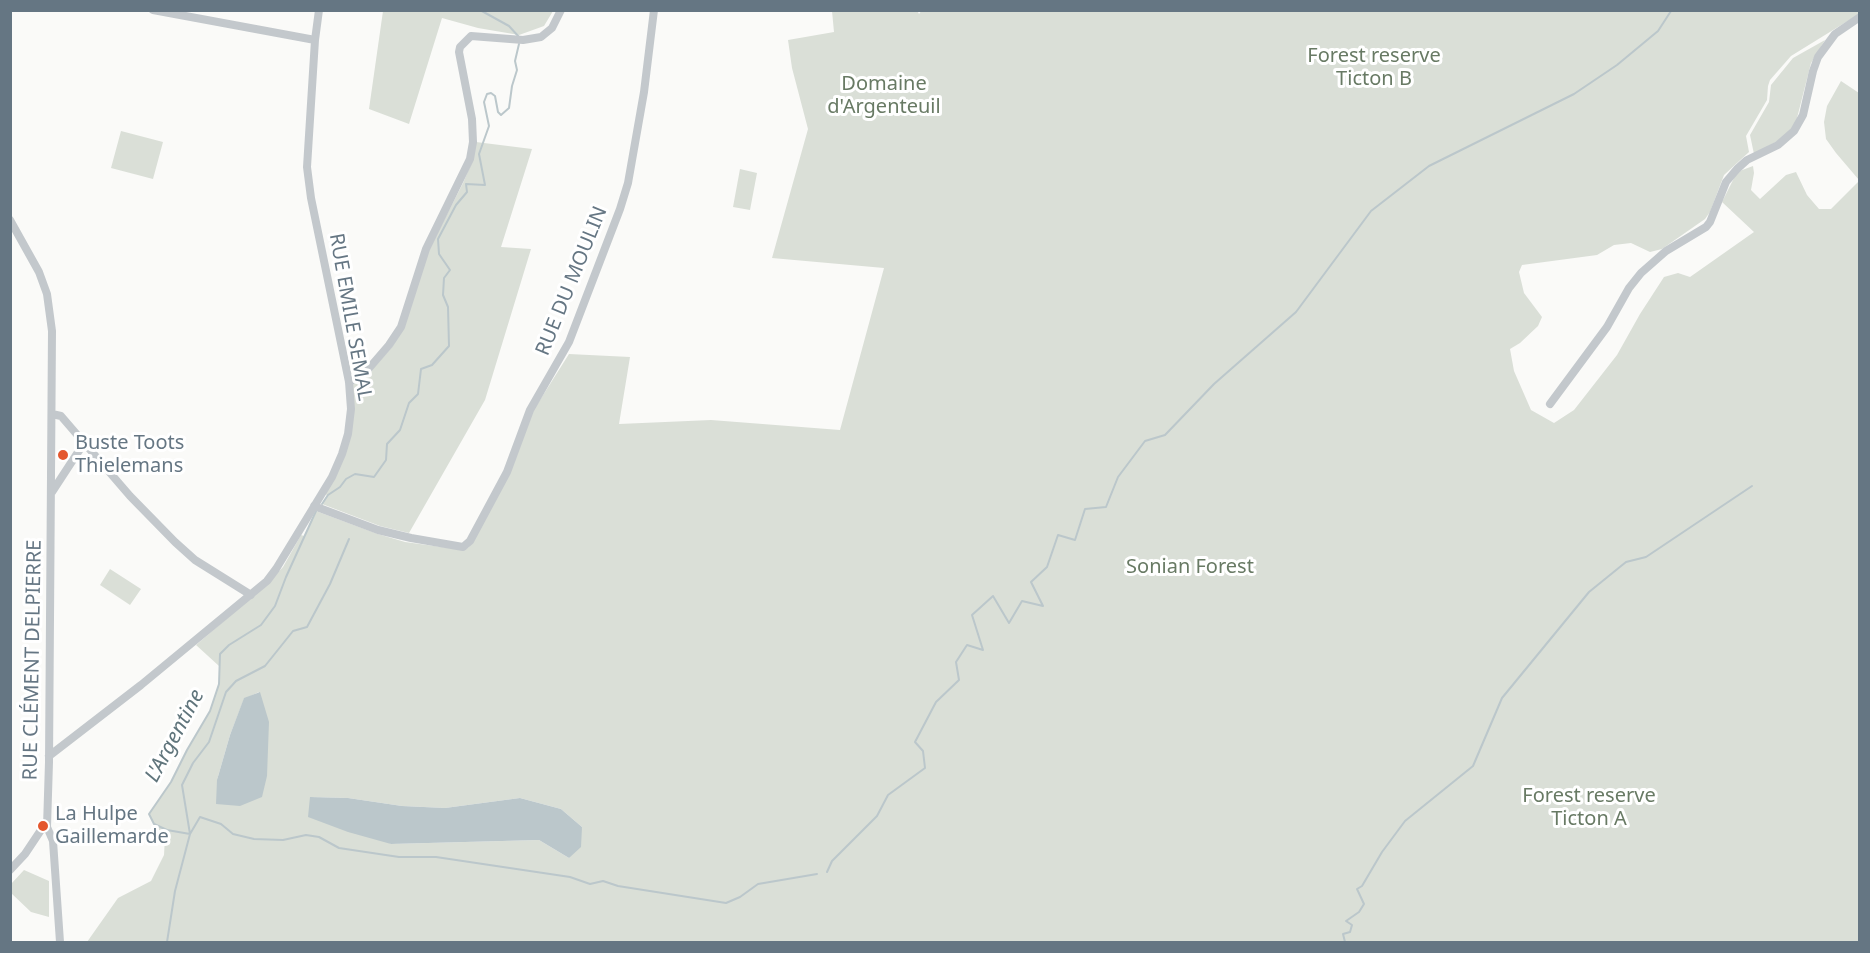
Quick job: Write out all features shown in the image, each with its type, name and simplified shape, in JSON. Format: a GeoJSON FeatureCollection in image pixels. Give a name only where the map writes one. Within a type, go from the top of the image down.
{"type":"FeatureCollection","features":[{"type":"Feature","properties":{"kind":"street"},"geometry":{"type":"LineString","coordinates":[[153,10],[315,40]]}},
{"type":"Feature","properties":{"kind":"street","name":"RUE EMILE SEMAL"},"geometry":{"type":"LineString","coordinates":[[49,756],[267,581],[332,477],[342,454],[348,434],[351,409],[349,382],[311,198],[307,167],[319,10]]}},
{"type":"Feature","properties":{"kind":"street"},"geometry":{"type":"LineString","coordinates":[[349,382],[364,374],[401,327],[426,249],[470,159],[473,142],[472,119],[459,52],[460,47],[471,36],[523,40],[541,37],[552,28],[561,10]]}},
{"type":"Feature","properties":{"kind":"street","name":"RUE DU MOULIN"},"geometry":{"type":"LineString","coordinates":[[314,506],[378,530],[457,547],[466,546],[507,472],[530,410],[569,342],[620,209],[628,183],[635,145],[654,10]]}},
{"type":"Feature","properties":{"kind":"street"},"geometry":{"type":"LineString","coordinates":[[1550,404],[1607,327],[1629,288],[1641,273],[1676,243],[1706,227],[1713,218],[1726,182],[1737,169],[1755,156],[1778,145],[1794,131],[1803,115],[1818,57],[1835,34],[1860,17]]}},
{"type":"Feature","properties":{"kind":"street","name":"RUE CLÉMENT DELPIERRE"},"geometry":{"type":"LineString","coordinates":[[10,220],[30,252],[47,294],[52,331],[47,827],[53,841],[60,942]]}},
{"type":"Feature","properties":{"kind":"street"},"geometry":{"type":"LineString","coordinates":[[52,414],[61,416],[150,518],[175,542],[195,560],[251,595]]}},
{"type":"Feature","properties":{"kind":"street"},"geometry":{"type":"LineString","coordinates":[[52,493],[84,444]]}},
{"type":"Feature","properties":{"kind":"street"},"geometry":{"type":"LineString","coordinates":[[10,870],[25,854],[41,830],[47,827]]}},
{"type":"Feature","properties":{"kind":"green space"},"geometry":{"type":"Polygon","coordinates":[[[383,10],[553,11],[544,26],[519,35],[478,28],[442,18],[409,124],[369,109],[383,10]]]}},
{"type":"Feature","properties":{"kind":"green space","name":"Sonian Forest"},"geometry":{"type":"Polygon","coordinates":[[[917,10],[919,14],[922,10],[1859,11],[1859,14],[1791,56],[1770,80],[1767,100],[1746,136],[1749,152],[1724,175],[1710,212],[1705,219],[1662,249],[1650,252],[1631,243],[1614,245],[1597,255],[1522,265],[1519,272],[1524,293],[1542,317],[1538,326],[1510,349],[1514,371],[1531,410],[1554,423],[1574,410],[1617,355],[1664,277],[1678,273],[1690,277],[1754,232],[1722,202],[1737,172],[1753,166],[1751,190],[1760,199],[1786,175],[1796,172],[1807,195],[1819,209],[1831,209],[1859,181],[1859,942],[87,942],[118,898],[151,881],[164,855],[165,837],[149,814],[171,782],[210,711],[219,684],[219,666],[196,645],[269,582],[283,567],[301,535],[304,536],[316,511],[405,542],[464,550],[469,547],[510,473],[533,411],[569,354],[630,357],[619,424],[711,420],[840,430],[884,268],[772,258],[808,129],[792,68],[788,40],[834,32],[832,11],[917,10]],[[259,692],[244,699],[230,735],[217,780],[259,692]],[[310,797],[391,844],[539,840],[569,858],[582,827],[561,809],[520,798],[445,808],[402,806],[348,798],[310,797]]]}},
{"type":"Feature","properties":{"kind":"green space"},"geometry":{"type":"Polygon","coordinates":[[[1825,40],[1811,63],[1796,122],[1785,137],[1754,154],[1750,135],[1769,102],[1771,85],[1793,58],[1825,40]]]}},
{"type":"Feature","properties":{"kind":"green space"},"geometry":{"type":"Polygon","coordinates":[[[1841,81],[1859,93],[1859,180],[1826,139],[1824,122],[1827,106],[1841,81]]]}},
{"type":"Feature","properties":{"kind":"green space"},"geometry":{"type":"Polygon","coordinates":[[[121,131],[163,142],[153,179],[111,168],[121,131]]]}},
{"type":"Feature","properties":{"kind":"green space"},"geometry":{"type":"Polygon","coordinates":[[[476,142],[532,149],[501,247],[531,249],[485,400],[409,533],[380,526],[322,504],[345,455],[353,384],[366,376],[392,347],[404,328],[429,250],[463,183],[473,160],[476,142]]]}},
{"type":"Feature","properties":{"kind":"green space"},"geometry":{"type":"Polygon","coordinates":[[[740,169],[757,173],[750,210],[733,207],[740,169]]]}},
{"type":"Feature","properties":{"kind":"green space"},"geometry":{"type":"Polygon","coordinates":[[[110,569],[141,589],[130,605],[100,585],[110,569]]]}},
{"type":"Feature","properties":{"kind":"green space"},"geometry":{"type":"Polygon","coordinates":[[[24,870],[49,881],[49,917],[31,912],[11,893],[11,884],[24,870]]]}},
{"type":"Feature","properties":{"kind":"shaded area"},"geometry":{"type":"Polygon","coordinates":[[[260,692],[269,722],[267,776],[262,797],[240,806],[216,804],[217,780],[244,698],[260,692]]]}},
{"type":"Feature","properties":{"kind":"shaded area"},"geometry":{"type":"Polygon","coordinates":[[[310,797],[348,798],[402,806],[445,808],[520,798],[561,809],[582,827],[581,847],[569,858],[539,840],[391,844],[348,832],[308,817],[310,797]]]}},
{"type":"Feature","properties":{"kind":"waterway","name":"L'Argentine"},"geometry":{"type":"LineString","coordinates":[[480,10],[509,26],[519,37]]}},
{"type":"Feature","properties":{"kind":"waterway"},"geometry":{"type":"LineString","coordinates":[[827,872],[832,861],[877,816],[888,795],[925,768],[923,751],[915,742],[936,702],[959,680],[956,662],[967,645],[983,650],[972,615],[993,596],[1009,623],[1022,601],[1043,606],[1031,582],[1047,567],[1058,535],[1075,540],[1085,509],[1106,507],[1118,477],[1145,441],[1165,435],[1214,384],[1296,312],[1371,211],[1429,166],[1574,94],[1617,65],[1658,31],[1671,11],[1675,10]]}},
{"type":"Feature","properties":{"kind":"waterway","name":"L'Argentine"},"geometry":{"type":"LineString","coordinates":[[322,504],[328,495],[355,474],[374,477],[386,460],[387,444],[400,430],[409,403],[418,394],[421,369],[432,365],[449,346],[448,307],[443,295],[444,278],[450,270],[439,254],[438,239],[456,205],[467,192],[466,184],[485,185],[479,154],[489,126],[484,102],[487,94],[491,93],[495,96],[498,112],[501,115],[509,108],[517,70],[515,61],[519,44]]}},
{"type":"Feature","properties":{"kind":"waterway"},"geometry":{"type":"LineString","coordinates":[[1345,942],[1343,934],[1350,932],[1352,925],[1346,921],[1359,912],[1364,904],[1357,889],[1362,886],[1382,852],[1405,821],[1473,766],[1502,698],[1589,592],[1626,562],[1646,557],[1752,486]]}},
{"type":"Feature","properties":{"kind":"waterway"},"geometry":{"type":"LineString","coordinates":[[316,511],[275,606],[261,625],[229,645],[220,654],[219,684],[210,711],[171,782],[149,814],[154,824],[167,830],[190,834],[200,817],[221,824],[233,834],[254,839],[283,840],[306,835],[319,837],[339,848],[399,857],[436,857],[570,877],[590,884],[603,881],[618,886],[726,903],[740,897],[758,884],[817,874]]}},
{"type":"Feature","properties":{"kind":"waterway","name":"L'Argentine"},"geometry":{"type":"LineString","coordinates":[[167,942],[175,891],[190,834],[182,785],[193,763],[209,742],[226,692],[236,681],[265,666],[293,631],[307,627],[330,584],[349,539]]}},
{"type":"Feature","properties":{"kind":"place","name":"Buste Toots Thielemans"},"geometry":{"type":"Point","coordinates":[63,455]}},
{"type":"Feature","properties":{"kind":"place","name":"La Hulpe Gaillemarde"},"geometry":{"type":"Point","coordinates":[43,826]}},
{"type":"Feature","properties":{"kind":"park label","name":"Forest reserve Ticton B"},"geometry":{"type":"Point","coordinates":[1374,68]}},
{"type":"Feature","properties":{"kind":"park label","name":"Domaine d'Argenteuil"},"geometry":{"type":"Point","coordinates":[884,96]}},
{"type":"Feature","properties":{"kind":"park label","name":"Forest reserve Ticton A"},"geometry":{"type":"Point","coordinates":[1589,808]}}]}
